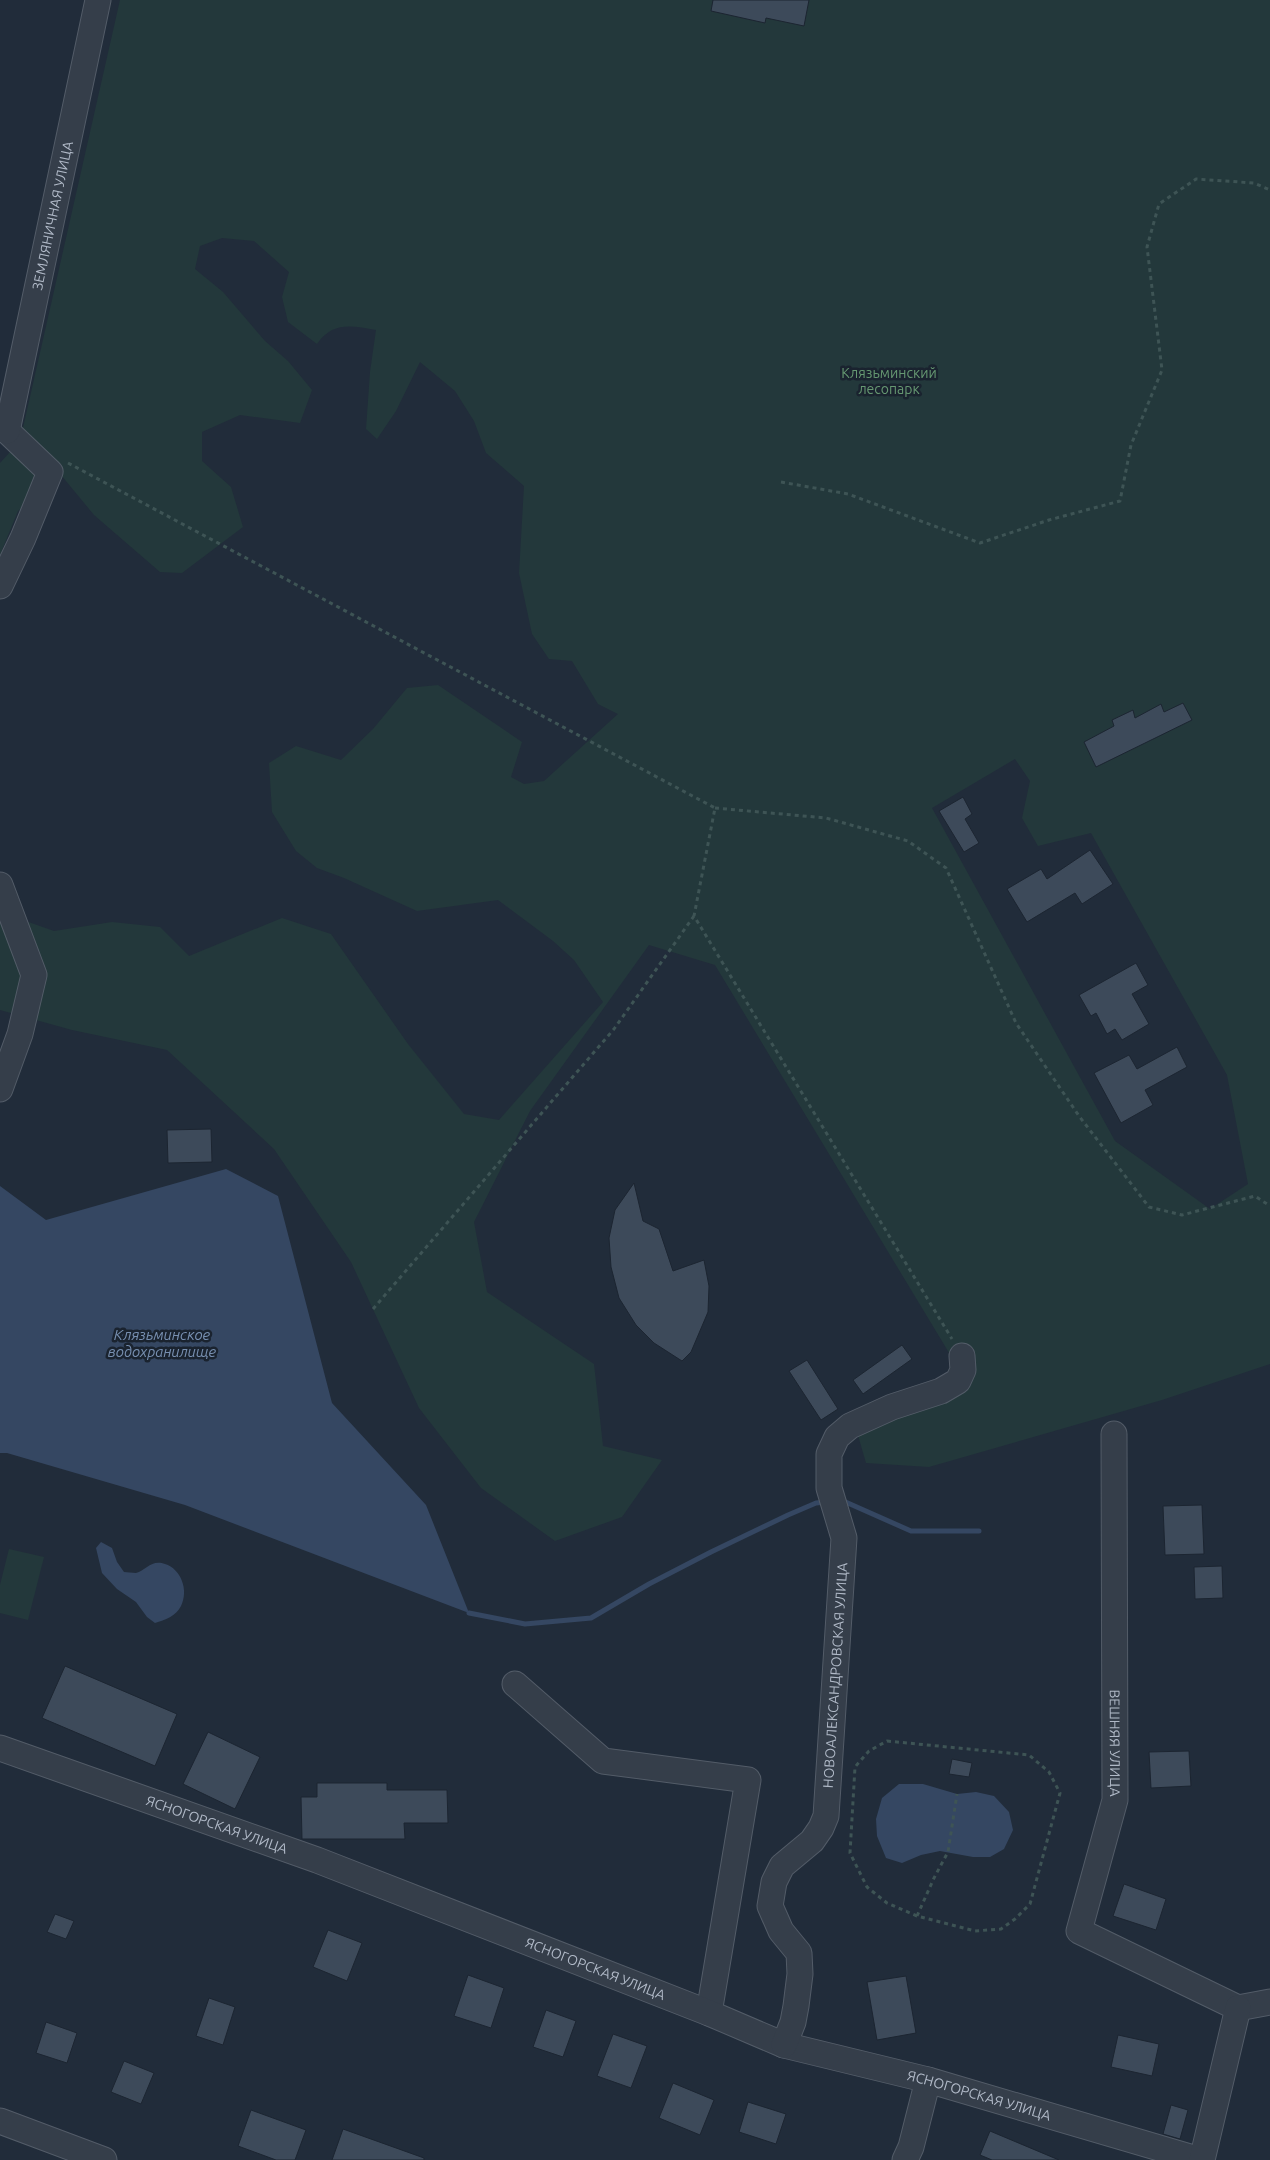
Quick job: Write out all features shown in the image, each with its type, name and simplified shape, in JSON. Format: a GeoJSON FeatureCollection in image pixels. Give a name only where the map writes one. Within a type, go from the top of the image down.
{"type":"FeatureCollection","features":[{"type":"Feature","properties":{"kind":"street","name":"ЗЕМЛЯНИЧНАЯ УЛИЦА"},"geometry":{"type":"LineString","coordinates":[[2,432],[98,0]]}},
{"type":"Feature","properties":{"kind":"street"},"geometry":{"type":"LineString","coordinates":[[0,586],[23,538],[50,472],[2,432]]}},
{"type":"Feature","properties":{"kind":"street"},"geometry":{"type":"LineString","coordinates":[[0,885],[34,975],[20,1034],[0,1089]]}},
{"type":"Feature","properties":{"kind":"street","name":"НОВОАЛЕКСАНДРОВСКАЯ УЛИЦА"},"geometry":{"type":"LineString","coordinates":[[784,2045],[793,2022],[796,2006],[800,1974],[799,1953],[781,1931],[770,1906],[774,1882],[782,1866],[812,1841],[821,1828],[826,1816],[844,1538],[832,1497],[829,1454],[838,1437],[850,1426],[883,1410],[941,1391],[958,1381],[963,1370],[962,1356]]}},
{"type":"Feature","properties":{"kind":"street","name":"ВЕШНЯЯ УЛИЦА"},"geometry":{"type":"LineString","coordinates":[[1114,1434],[1115,1800],[1079,1931],[1238,2008]]}},
{"type":"Feature","properties":{"kind":"street"},"geometry":{"type":"LineString","coordinates":[[515,1684],[602,1761],[748,1780],[709,2013]]}},
{"type":"Feature","properties":{"kind":"street","name":"ЯСНОГОРСКАЯ УЛИЦА"},"geometry":{"type":"LineString","coordinates":[[0,1748],[316,1860],[709,2013],[784,2045],[928,2080],[1201,2160]]}},
{"type":"Feature","properties":{"kind":"street"},"geometry":{"type":"LineString","coordinates":[[1201,2160],[1238,2008],[1270,2002]]}},
{"type":"Feature","properties":{"kind":"street"},"geometry":{"type":"LineString","coordinates":[[905,2160],[911,2147],[928,2080]]}},
{"type":"Feature","properties":{"kind":"street"},"geometry":{"type":"LineString","coordinates":[[0,2121],[104,2160]]}},
{"type":"Feature","properties":{"kind":"path"},"geometry":{"type":"LineString","coordinates":[[782,482],[848,494],[980,543],[1049,520],[1120,501],[1131,445],[1162,370],[1147,247],[1160,204],[1196,178],[1254,183],[1270,190]]}},
{"type":"Feature","properties":{"kind":"path"},"geometry":{"type":"LineString","coordinates":[[60,458],[715,808],[826,818],[908,841],[946,868],[1016,1023],[1079,1116],[1149,1207],[1182,1214],[1255,1196],[1270,1206]]}},
{"type":"Feature","properties":{"kind":"path"},"geometry":{"type":"LineString","coordinates":[[373,1309],[614,1029],[694,916],[715,808]]}},
{"type":"Feature","properties":{"kind":"path"},"geometry":{"type":"LineString","coordinates":[[694,916],[962,1356]]}},
{"type":"Feature","properties":{"kind":"path"},"geometry":{"type":"LineString","coordinates":[[887,1741],[1029,1755],[1049,1772],[1060,1793],[1030,1904],[1015,1919],[1001,1929],[975,1931],[917,1916],[887,1903],[867,1887],[850,1853],[855,1767],[869,1750],[887,1741]]}},
{"type":"Feature","properties":{"kind":"path"},"geometry":{"type":"LineString","coordinates":[[917,1916],[948,1852],[957,1794]]}},
{"type":"Feature","properties":{"kind":"green space","name":"Клязьминский лесопарк"},"geometry":{"type":"Polygon","coordinates":[[[120,0],[1270,0],[1270,1364],[1162,1400],[929,1467],[866,1463],[857,1432],[960,1371],[715,965],[649,945],[530,1111],[474,1222],[487,1292],[594,1364],[603,1446],[662,1460],[622,1517],[555,1541],[481,1488],[419,1408],[351,1262],[274,1149],[167,1050],[72,1030],[0,1010],[0,912],[54,931],[112,922],[160,927],[189,956],[282,918],[331,934],[408,1044],[464,1114],[499,1120],[603,1002],[574,960],[553,941],[498,900],[417,911],[317,868],[296,851],[272,812],[269,763],[296,746],[341,760],[373,729],[407,688],[438,685],[522,742],[511,777],[524,784],[544,781],[618,714],[598,704],[572,661],[549,659],[532,634],[519,573],[524,486],[486,453],[474,421],[455,391],[420,362],[396,411],[377,439],[366,429],[370,372],[376,330],[359,327],[336,328],[317,344],[288,322],[282,297],[289,272],[254,241],[222,238],[200,246],[195,269],[223,292],[265,341],[288,361],[312,390],[300,423],[240,415],[202,432],[202,461],[231,487],[243,527],[182,573],[160,572],[94,515],[61,475],[18,511],[0,555],[0,463],[20,441],[120,0]],[[1015,759],[932,808],[1115,1141],[1210,1209],[1248,1184],[1227,1075],[1091,833],[1038,846],[1022,818],[1030,781],[1015,759]]]}},
{"type":"Feature","properties":{"kind":"green space"},"geometry":{"type":"Polygon","coordinates":[[[9,1549],[44,1557],[28,1620],[0,1613],[0,1585],[9,1549]]]}},
{"type":"Feature","properties":{"kind":"water","name":"Клязьминское водохранилище"},"geometry":{"type":"Polygon","coordinates":[[[226,1169],[278,1196],[332,1403],[426,1505],[469,1613],[185,1505],[7,1453],[0,1453],[0,1186],[46,1220],[226,1169]]]}},
{"type":"Feature","properties":{"kind":"water"},"geometry":{"type":"Polygon","coordinates":[[[101,1542],[112,1548],[117,1562],[124,1572],[140,1572],[156,1563],[165,1564],[175,1570],[184,1587],[183,1600],[176,1612],[166,1619],[155,1623],[147,1617],[136,1602],[117,1589],[102,1573],[96,1548],[101,1542]]]}},
{"type":"Feature","properties":{"kind":"water"},"geometry":{"type":"Polygon","coordinates":[[[899,1784],[923,1784],[957,1794],[976,1792],[994,1796],[1009,1812],[1013,1830],[1004,1849],[990,1857],[973,1857],[940,1851],[921,1855],[902,1863],[886,1858],[877,1836],[876,1819],[882,1798],[899,1784]]]}},
{"type":"Feature","properties":{"kind":"building"},"geometry":{"type":"Polygon","coordinates":[[[713,0],[809,0],[804,26],[766,18],[765,23],[711,11],[713,0]]]}},
{"type":"Feature","properties":{"kind":"building"},"geometry":{"type":"Polygon","coordinates":[[[1183,703],[1192,720],[1096,767],[1084,742],[1114,726],[1112,720],[1133,710],[1135,718],[1161,704],[1164,712],[1183,703]]]}},
{"type":"Feature","properties":{"kind":"building"},"geometry":{"type":"Polygon","coordinates":[[[963,797],[972,814],[965,819],[979,843],[964,852],[939,811],[963,797]]]}},
{"type":"Feature","properties":{"kind":"building"},"geometry":{"type":"Polygon","coordinates":[[[1090,850],[1113,884],[1082,904],[1075,893],[1027,922],[1007,889],[1041,869],[1047,879],[1090,850]]]}},
{"type":"Feature","properties":{"kind":"building"},"geometry":{"type":"Polygon","coordinates":[[[1136,963],[1148,985],[1132,994],[1149,1024],[1122,1040],[1115,1029],[1107,1034],[1096,1013],[1091,1016],[1079,995],[1136,963]]]}},
{"type":"Feature","properties":{"kind":"building"},"geometry":{"type":"Polygon","coordinates":[[[1177,1047],[1187,1067],[1145,1090],[1153,1105],[1121,1123],[1094,1073],[1129,1055],[1137,1069],[1177,1047]]]}},
{"type":"Feature","properties":{"kind":"building"},"geometry":{"type":"Polygon","coordinates":[[[211,1129],[212,1162],[168,1163],[167,1130],[211,1129]]]}},
{"type":"Feature","properties":{"kind":"building"},"geometry":{"type":"Polygon","coordinates":[[[634,1183],[643,1221],[659,1229],[673,1271],[704,1260],[709,1286],[708,1312],[691,1352],[682,1361],[654,1343],[636,1325],[619,1298],[611,1267],[609,1238],[615,1210],[634,1183]]]}},
{"type":"Feature","properties":{"kind":"building"},"geometry":{"type":"Polygon","coordinates":[[[902,1345],[912,1359],[863,1394],[853,1380],[902,1345]]]}},
{"type":"Feature","properties":{"kind":"building"},"geometry":{"type":"Polygon","coordinates":[[[807,1360],[838,1409],[821,1420],[789,1371],[807,1360]]]}},
{"type":"Feature","properties":{"kind":"building"},"geometry":{"type":"Polygon","coordinates":[[[1202,1505],[1204,1554],[1165,1555],[1163,1506],[1202,1505]]]}},
{"type":"Feature","properties":{"kind":"building"},"geometry":{"type":"Polygon","coordinates":[[[1222,1566],[1223,1598],[1195,1599],[1194,1567],[1222,1566]]]}},
{"type":"Feature","properties":{"kind":"building"},"geometry":{"type":"Polygon","coordinates":[[[65,1666],[177,1714],[155,1766],[42,1718],[65,1666]]]}},
{"type":"Feature","properties":{"kind":"building"},"geometry":{"type":"Polygon","coordinates":[[[208,1732],[260,1757],[235,1809],[183,1784],[208,1732]]]}},
{"type":"Feature","properties":{"kind":"building"},"geometry":{"type":"Polygon","coordinates":[[[1189,1751],[1191,1786],[1151,1788],[1149,1752],[1189,1751]]]}},
{"type":"Feature","properties":{"kind":"building"},"geometry":{"type":"Polygon","coordinates":[[[952,1759],[972,1763],[969,1777],[949,1774],[952,1759]]]}},
{"type":"Feature","properties":{"kind":"building"},"geometry":{"type":"Polygon","coordinates":[[[317,1783],[387,1783],[387,1790],[447,1790],[448,1823],[404,1823],[405,1839],[302,1839],[301,1797],[317,1797],[317,1783]]]}},
{"type":"Feature","properties":{"kind":"building"},"geometry":{"type":"Polygon","coordinates":[[[1124,1884],[1166,1899],[1156,1930],[1113,1916],[1124,1884]]]}},
{"type":"Feature","properties":{"kind":"building"},"geometry":{"type":"Polygon","coordinates":[[[55,1914],[74,1921],[66,1939],[47,1932],[55,1914]]]}},
{"type":"Feature","properties":{"kind":"building"},"geometry":{"type":"Polygon","coordinates":[[[328,1930],[362,1943],[347,1981],[313,1967],[328,1930]]]}},
{"type":"Feature","properties":{"kind":"building"},"geometry":{"type":"Polygon","coordinates":[[[468,1975],[504,1988],[491,2028],[454,2016],[468,1975]]]}},
{"type":"Feature","properties":{"kind":"building"},"geometry":{"type":"Polygon","coordinates":[[[906,1976],[916,2033],[877,2040],[867,1982],[906,1976]]]}},
{"type":"Feature","properties":{"kind":"building"},"geometry":{"type":"Polygon","coordinates":[[[209,1998],[235,2007],[223,2045],[196,2036],[209,1998]]]}},
{"type":"Feature","properties":{"kind":"building"},"geometry":{"type":"Polygon","coordinates":[[[546,2010],[576,2021],[563,2057],[533,2047],[546,2010]]]}},
{"type":"Feature","properties":{"kind":"building"},"geometry":{"type":"Polygon","coordinates":[[[46,2022],[77,2033],[67,2063],[36,2053],[46,2022]]]}},
{"type":"Feature","properties":{"kind":"building"},"geometry":{"type":"Polygon","coordinates":[[[613,2034],[647,2046],[631,2088],[597,2076],[613,2034]]]}},
{"type":"Feature","properties":{"kind":"building"},"geometry":{"type":"Polygon","coordinates":[[[1118,2035],[1159,2044],[1152,2076],[1111,2067],[1118,2035]]]}},
{"type":"Feature","properties":{"kind":"building"},"geometry":{"type":"Polygon","coordinates":[[[124,2061],[154,2073],[141,2104],[111,2092],[124,2061]]]}},
{"type":"Feature","properties":{"kind":"building"},"geometry":{"type":"Polygon","coordinates":[[[673,2083],[714,2100],[700,2135],[659,2118],[673,2083]]]}},
{"type":"Feature","properties":{"kind":"building"},"geometry":{"type":"Polygon","coordinates":[[[748,2102],[786,2114],[776,2144],[739,2132],[748,2102]]]}},
{"type":"Feature","properties":{"kind":"building"},"geometry":{"type":"Polygon","coordinates":[[[1171,2105],[1188,2110],[1180,2139],[1163,2134],[1171,2105]]]}},
{"type":"Feature","properties":{"kind":"building"},"geometry":{"type":"Polygon","coordinates":[[[251,2110],[306,2130],[295,2160],[276,2160],[238,2146],[251,2110]]]}},
{"type":"Feature","properties":{"kind":"building"},"geometry":{"type":"Polygon","coordinates":[[[343,2129],[424,2158],[424,2160],[332,2160],[343,2129]]]}},
{"type":"Feature","properties":{"kind":"building"},"geometry":{"type":"Polygon","coordinates":[[[990,2131],[1059,2160],[992,2160],[980,2155],[990,2131]]]}},
{"type":"Feature","properties":{"kind":"waterway"},"geometry":{"type":"LineString","coordinates":[[841,1500],[911,1531],[979,1531]]}},
{"type":"Feature","properties":{"kind":"waterway"},"geometry":{"type":"LineString","coordinates":[[469,1613],[525,1624],[591,1618],[649,1584],[711,1552],[788,1515],[816,1503],[826,1502]]}}]}
